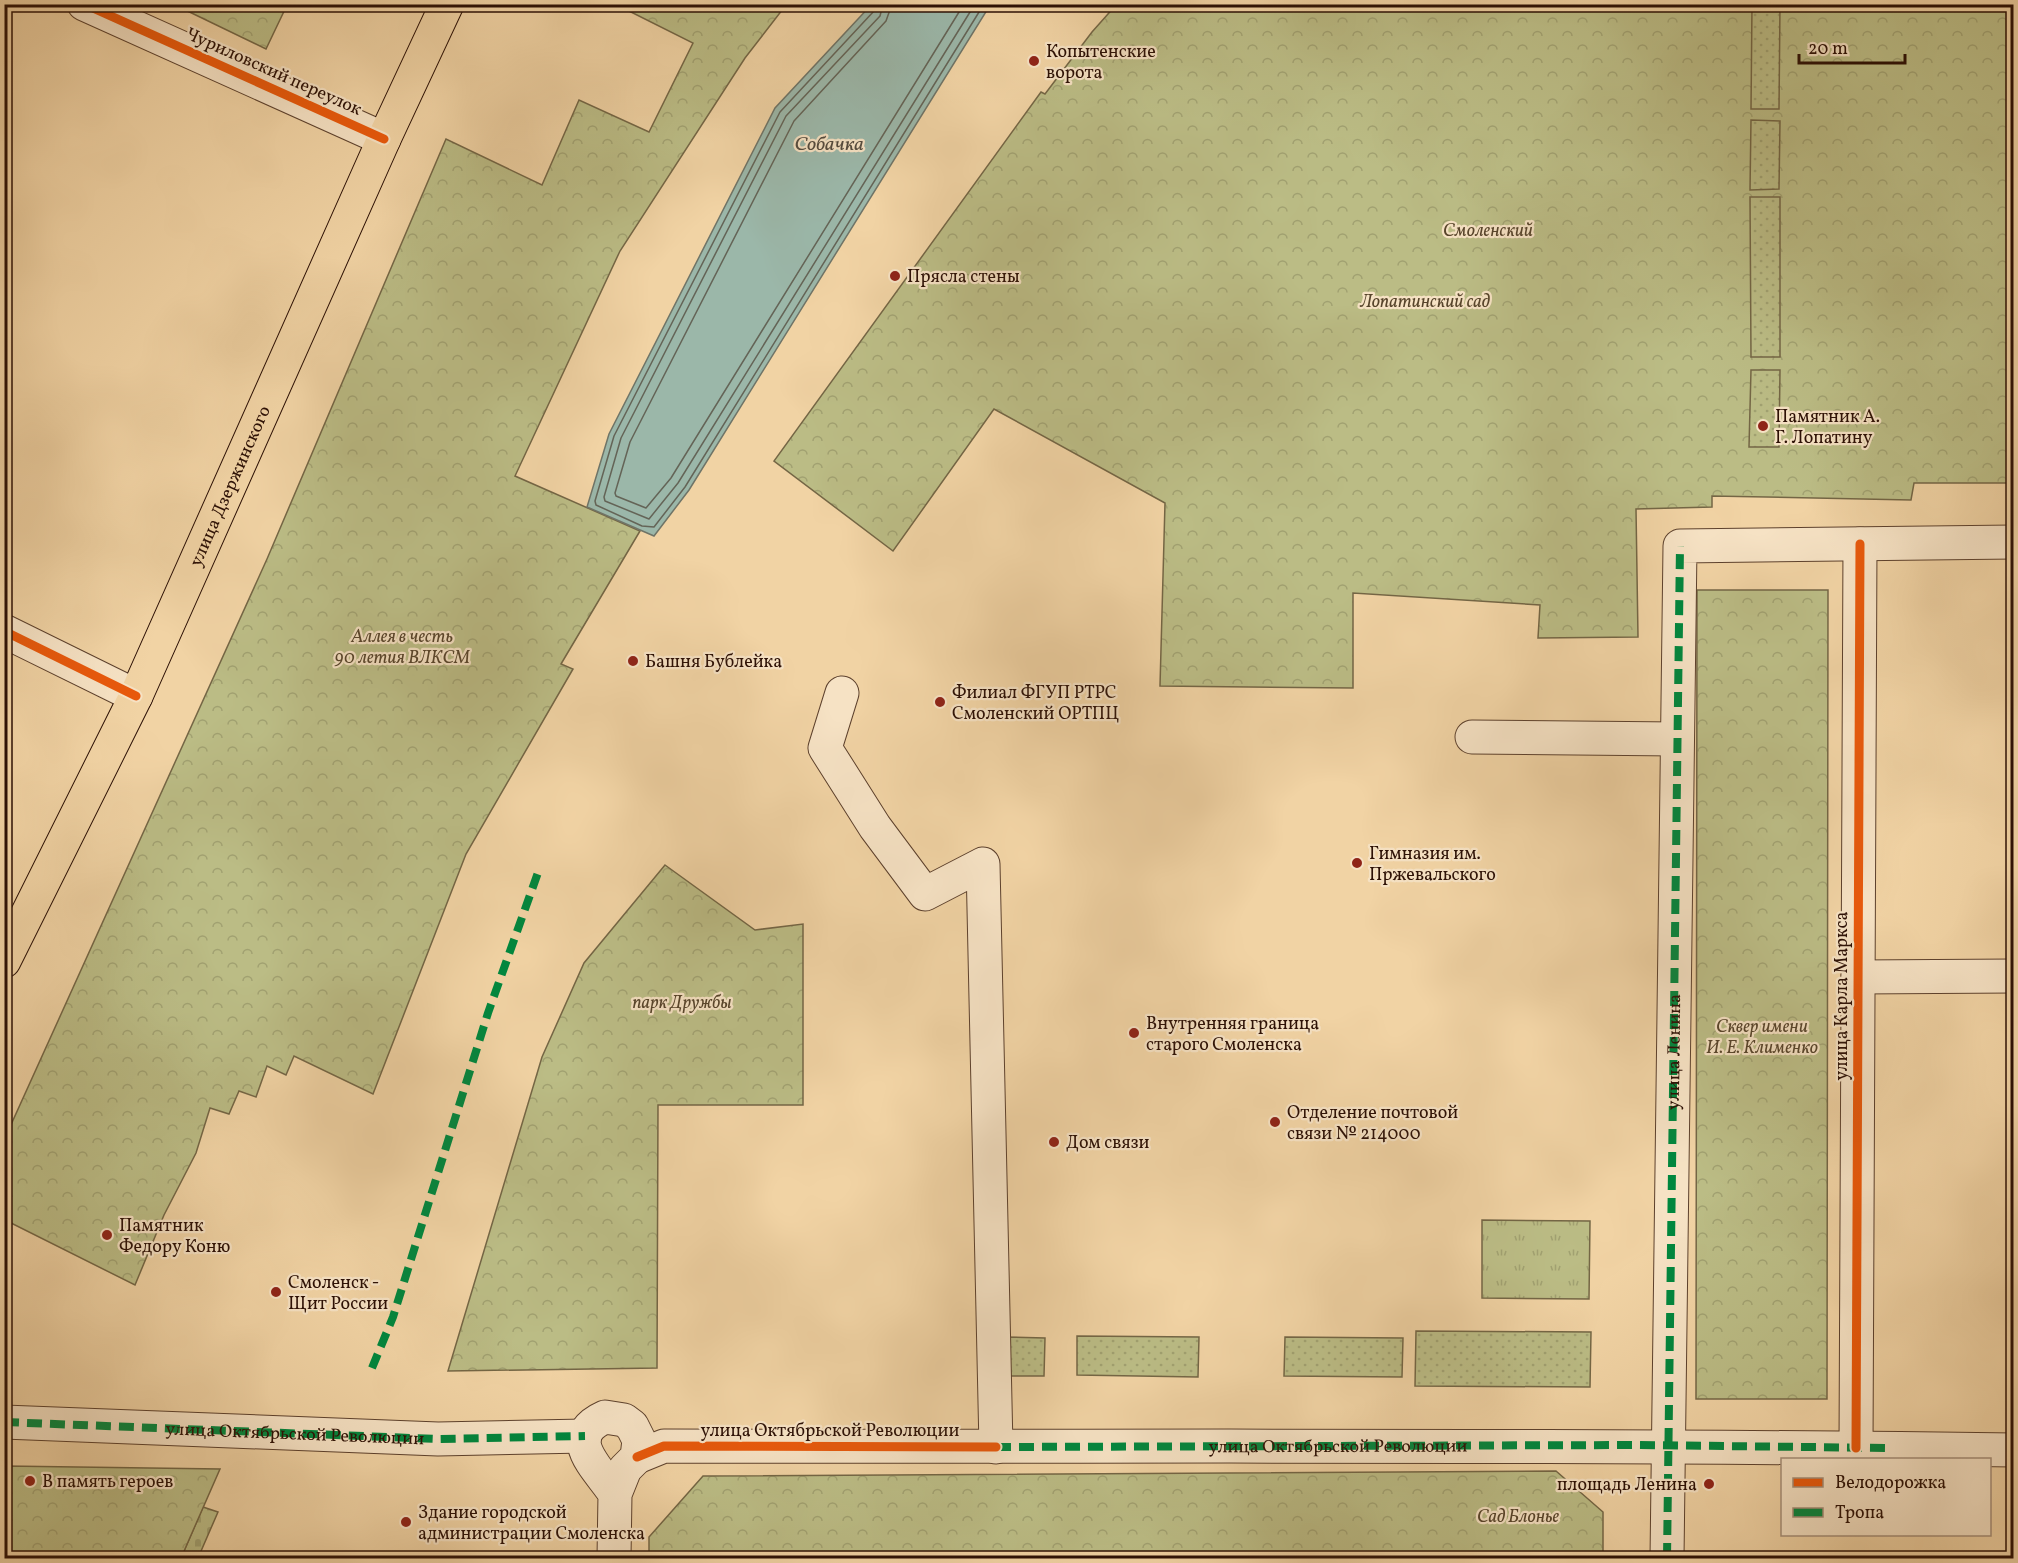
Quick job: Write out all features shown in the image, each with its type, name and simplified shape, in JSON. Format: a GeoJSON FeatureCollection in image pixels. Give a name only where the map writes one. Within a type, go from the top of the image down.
{"type":"FeatureCollection","features":[{"type":"Feature","properties":{"kind":"main road","name":"улица Дзержинского"},"geometry":{"type":"LineString","coordinates":[[4,961],[136,696],[384,139],[447,4]]}},
{"type":"Feature","properties":{"kind":"street","name":"Чуриловский переулок"},"geometry":{"type":"LineString","coordinates":[[84,4],[384,139]]}},
{"type":"Feature","properties":{"kind":"street"},"geometry":{"type":"LineString","coordinates":[[1860,544],[2013,542]]}},
{"type":"Feature","properties":{"kind":"street","name":"улица Ленина"},"geometry":{"type":"LineString","coordinates":[[1667,1558],[1680,546],[1860,544]]}},
{"type":"Feature","properties":{"kind":"street","name":"улица Карла Маркса"},"geometry":{"type":"LineString","coordinates":[[1856,1448],[1860,544]]}},
{"type":"Feature","properties":{"kind":"street"},"geometry":{"type":"LineString","coordinates":[[4,631],[136,696]]}},
{"type":"Feature","properties":{"kind":"street"},"geometry":{"type":"LineString","coordinates":[[842,693],[825,748],[875,827],[925,894],[983,864],[996,1447]]}},
{"type":"Feature","properties":{"kind":"street"},"geometry":{"type":"LineString","coordinates":[[1472,737],[1677,739]]}},
{"type":"Feature","properties":{"kind":"street"},"geometry":{"type":"LineString","coordinates":[[1858,977],[2013,976]]}},
{"type":"Feature","properties":{"kind":"street"},"geometry":{"type":"LineString","coordinates":[[614,1558],[615,1494],[625,1469],[646,1445],[624,1420],[606,1417],[597,1421],[585,1436],[586,1456],[615,1494]]}},
{"type":"Feature","properties":{"kind":"street","name":"улица Октябрьской Революции"},"geometry":{"type":"LineString","coordinates":[[4,1422],[438,1439],[585,1436]]}},
{"type":"Feature","properties":{"kind":"street","name":"улица Октябрьской Революции"},"geometry":{"type":"LineString","coordinates":[[646,1445],[996,1447],[1668,1445],[2013,1450]]}},
{"type":"Feature","properties":{"kind":"green space"},"geometry":{"type":"Polygon","coordinates":[[[175,5],[287,5],[266,49],[175,5]]]}},
{"type":"Feature","properties":{"kind":"green space","name":"Аллея в честь 90 летия ВЛКСМ"},"geometry":{"type":"Polygon","coordinates":[[[617,5],[786,5],[745,58],[620,251],[515,476],[640,531],[561,664],[573,669],[466,854],[373,1094],[294,1056],[286,1075],[267,1066],[256,1097],[239,1091],[229,1114],[210,1108],[196,1153],[164,1215],[135,1285],[5,1220],[5,1138],[267,559],[446,139],[542,185],[579,100],[649,132],[693,43],[617,5]]]}},
{"type":"Feature","properties":{"kind":"green space","name":"Лопатинский сад"},"geometry":{"type":"Polygon","coordinates":[[[1116,5],[2013,5],[2013,483],[1914,483],[1911,500],[1712,496],[1712,507],[1636,509],[1638,637],[1538,638],[1540,605],[1353,593],[1353,688],[1160,686],[1165,503],[994,409],[893,551],[774,461],[1041,92],[1045,94],[1092,32],[1116,5]]]}},
{"type":"Feature","properties":{"kind":"green space"},"geometry":{"type":"Polygon","coordinates":[[[1752,5],[1780,5],[1779,109],[1751,109],[1752,5]]]}},
{"type":"Feature","properties":{"kind":"green space"},"geometry":{"type":"Polygon","coordinates":[[[1751,120],[1780,121],[1779,189],[1750,190],[1751,120]]]}},
{"type":"Feature","properties":{"kind":"green space"},"geometry":{"type":"Polygon","coordinates":[[[1750,197],[1780,197],[1780,357],[1751,357],[1750,197]]]}},
{"type":"Feature","properties":{"kind":"green space"},"geometry":{"type":"Polygon","coordinates":[[[1751,370],[1780,370],[1779,447],[1749,447],[1751,370]]]}},
{"type":"Feature","properties":{"kind":"green space","name":"Сквер имени И. Е. Клименко"},"geometry":{"type":"Polygon","coordinates":[[[1697,590],[1828,590],[1827,1399],[1696,1399],[1697,590]]]}},
{"type":"Feature","properties":{"kind":"green space","name":"парк Дружбы"},"geometry":{"type":"Polygon","coordinates":[[[665,865],[755,930],[803,924],[803,1105],[658,1105],[657,1368],[448,1371],[542,1057],[584,963],[665,865]]]}},
{"type":"Feature","properties":{"kind":"green space"},"geometry":{"type":"Polygon","coordinates":[[[1482,1220],[1590,1221],[1589,1299],[1482,1298],[1482,1220]]]}},
{"type":"Feature","properties":{"kind":"green space"},"geometry":{"type":"Polygon","coordinates":[[[1416,1331],[1591,1332],[1590,1387],[1415,1386],[1416,1331]]]}},
{"type":"Feature","properties":{"kind":"green space"},"geometry":{"type":"Polygon","coordinates":[[[1077,1336],[1199,1337],[1198,1377],[1077,1375],[1077,1336]]]}},
{"type":"Feature","properties":{"kind":"green space"},"geometry":{"type":"Polygon","coordinates":[[[1005,1337],[1045,1338],[1044,1376],[1005,1376],[1005,1337]]]}},
{"type":"Feature","properties":{"kind":"green space"},"geometry":{"type":"Polygon","coordinates":[[[1285,1337],[1403,1338],[1402,1377],[1284,1376],[1285,1337]]]}},
{"type":"Feature","properties":{"kind":"green space"},"geometry":{"type":"Polygon","coordinates":[[[5,1466],[220,1469],[181,1558],[5,1558],[5,1466]]]}},
{"type":"Feature","properties":{"kind":"green space","name":"Сад Блонье"},"geometry":{"type":"Polygon","coordinates":[[[1556,1471],[1603,1512],[1603,1558],[649,1558],[649,1537],[703,1476],[1556,1471]]]}},
{"type":"Feature","properties":{"kind":"green space"},"geometry":{"type":"Polygon","coordinates":[[[203,1507],[218,1512],[198,1558],[181,1558],[203,1507]]]}},
{"type":"Feature","properties":{"kind":"water","name":"Собачка"},"geometry":{"type":"Polygon","coordinates":[[[872,4],[993,5],[987,10],[689,490],[654,536],[587,507],[609,434],[775,108],[872,4]]]}},
{"type":"Feature","properties":{"kind":"marked path"},"geometry":{"type":"LineString","coordinates":[[1667,1558],[1680,546]]}},
{"type":"Feature","properties":{"kind":"marked path"},"geometry":{"type":"LineString","coordinates":[[372,1368],[393,1317],[488,1013],[540,867]]}},
{"type":"Feature","properties":{"kind":"marked path"},"geometry":{"type":"LineString","coordinates":[[4,1422],[438,1439],[585,1436]]}},
{"type":"Feature","properties":{"kind":"marked path"},"geometry":{"type":"LineString","coordinates":[[996,1447],[1635,1445],[1891,1448]]}},
{"type":"Feature","properties":{"kind":"cycle path"},"geometry":{"type":"LineString","coordinates":[[84,4],[384,139]]}},
{"type":"Feature","properties":{"kind":"cycle path"},"geometry":{"type":"LineString","coordinates":[[1856,1448],[1860,544]]}},
{"type":"Feature","properties":{"kind":"cycle path"},"geometry":{"type":"LineString","coordinates":[[4,631],[136,696]]}},
{"type":"Feature","properties":{"kind":"cycle path"},"geometry":{"type":"LineString","coordinates":[[637,1457],[664,1446],[996,1447]]}},
{"type":"Feature","properties":{"kind":"place","name":"Копытенские ворота"},"geometry":{"type":"Point","coordinates":[1034,61]}},
{"type":"Feature","properties":{"kind":"place","name":"Прясла стены"},"geometry":{"type":"Point","coordinates":[895,276]}},
{"type":"Feature","properties":{"kind":"place","name":"Памятник А. Г. Лопатину"},"geometry":{"type":"Point","coordinates":[1763,426]}},
{"type":"Feature","properties":{"kind":"place","name":"Башня Бублейка"},"geometry":{"type":"Point","coordinates":[633,661]}},
{"type":"Feature","properties":{"kind":"place","name":"Филиал ФГУП РТРС Смоленский ОРТПЦ"},"geometry":{"type":"Point","coordinates":[940,702]}},
{"type":"Feature","properties":{"kind":"place","name":"Гимназия им. Пржевальского"},"geometry":{"type":"Point","coordinates":[1357,863]}},
{"type":"Feature","properties":{"kind":"place","name":"Внутренняя граница старого Смоленска"},"geometry":{"type":"Point","coordinates":[1134,1033]}},
{"type":"Feature","properties":{"kind":"place","name":"Отделение почтовой связи № 214000"},"geometry":{"type":"Point","coordinates":[1275,1122]}},
{"type":"Feature","properties":{"kind":"place","name":"Дом связи"},"geometry":{"type":"Point","coordinates":[1054,1142]}},
{"type":"Feature","properties":{"kind":"place","name":"Памятник Федору Коню"},"geometry":{"type":"Point","coordinates":[107,1235]}},
{"type":"Feature","properties":{"kind":"place","name":"Смоленск - Щит России"},"geometry":{"type":"Point","coordinates":[276,1292]}},
{"type":"Feature","properties":{"kind":"place","name":"В память героев"},"geometry":{"type":"Point","coordinates":[30,1481]}},
{"type":"Feature","properties":{"kind":"place","name":"площадь Ленина"},"geometry":{"type":"Point","coordinates":[1709,1484]}},
{"type":"Feature","properties":{"kind":"place","name":"Здание городской администрации Смоленска"},"geometry":{"type":"Point","coordinates":[406,1522]}},
{"type":"Feature","properties":{"kind":"park label","name":"Смоленский"},"geometry":{"type":"Point","coordinates":[1488,230]}}]}
